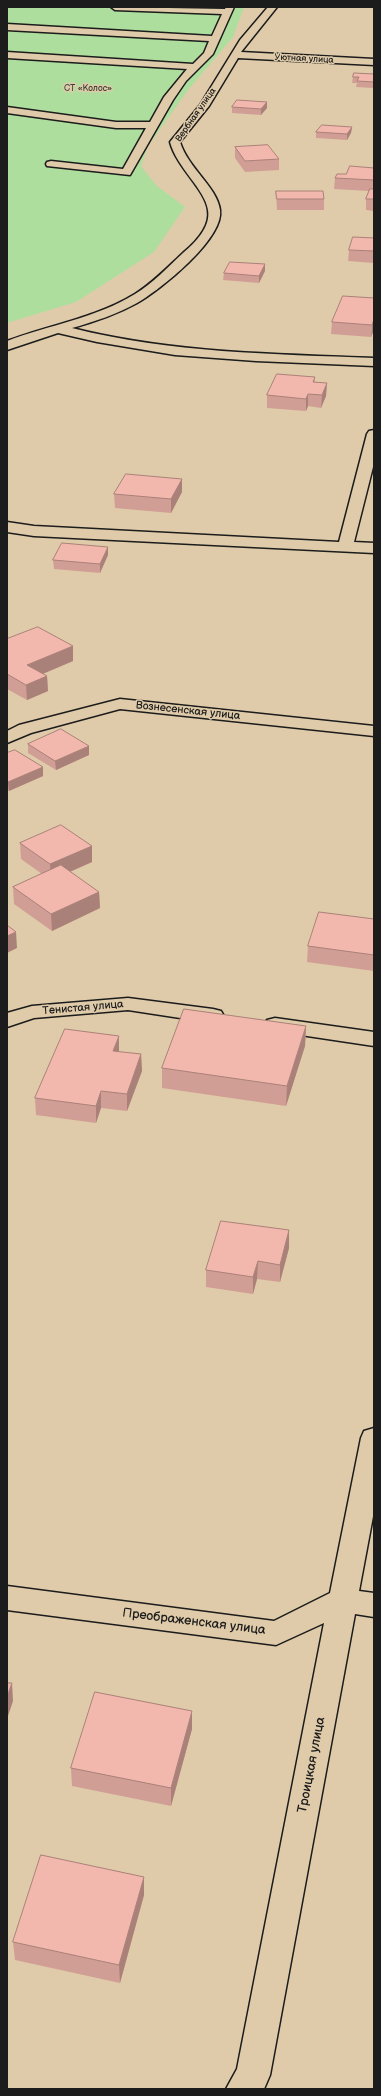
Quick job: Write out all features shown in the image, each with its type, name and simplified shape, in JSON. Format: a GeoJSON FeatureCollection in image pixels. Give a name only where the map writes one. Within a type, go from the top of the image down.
{"type":"FeatureCollection","features":[{"type":"Feature","properties":{"kind":"street"},"geometry":{"type":"LineString","coordinates":[[115,7],[208,13],[229,10]]}},
{"type":"Feature","properties":{"kind":"street","name":"Вербная улица"},"geometry":{"type":"LineString","coordinates":[[7,346],[28,337],[60,329],[103,314],[133,300],[162,280],[195,249],[208,233],[214,211],[208,196],[188,170],[176,149],[175,142],[204,106],[243,42],[272,7]]}},
{"type":"Feature","properties":{"kind":"street"},"geometry":{"type":"LineString","coordinates":[[51,164],[126,173],[152,125],[183,79],[208,54],[229,10]]}},
{"type":"Feature","properties":{"kind":"street"},"geometry":{"type":"LineString","coordinates":[[7,27],[215,39]]}},
{"type":"Feature","properties":{"kind":"street","name":"Уютная улица"},"geometry":{"type":"LineString","coordinates":[[235,55],[374,62]]}},
{"type":"Feature","properties":{"kind":"street"},"geometry":{"type":"LineString","coordinates":[[7,56],[195,67]]}},
{"type":"Feature","properties":{"kind":"street"},"geometry":{"type":"LineString","coordinates":[[7,110],[116,125],[152,125]]}},
{"type":"Feature","properties":{"kind":"street"},"geometry":{"type":"LineString","coordinates":[[60,329],[84,336],[149,349],[283,358],[374,362]]}},
{"type":"Feature","properties":{"kind":"street"},"geometry":{"type":"LineString","coordinates":[[346,545],[374,434]]}},
{"type":"Feature","properties":{"kind":"street"},"geometry":{"type":"LineString","coordinates":[[7,528],[34,531],[346,545],[374,548]]}},
{"type":"Feature","properties":{"kind":"street","name":"Вознесенская улица"},"geometry":{"type":"LineString","coordinates":[[7,738],[25,730],[120,704],[374,731]]}},
{"type":"Feature","properties":{"kind":"street","name":"Тенистая улица"},"geometry":{"type":"LineString","coordinates":[[7,1020],[32,1012],[128,1004],[236,1019]]}},
{"type":"Feature","properties":{"kind":"street"},"geometry":{"type":"LineString","coordinates":[[259,1022],[374,1039]]}},
{"type":"Feature","properties":{"kind":"street","name":"Троицкая улица"},"geometry":{"type":"LineString","coordinates":[[244,2089],[253,2075],[374,1438]]}},
{"type":"Feature","properties":{"kind":"street","name":"Преображенская улица"},"geometry":{"type":"LineString","coordinates":[[7,1598],[276,1633],[344,1600]]}},
{"type":"Feature","properties":{"kind":"street"},"geometry":{"type":"LineString","coordinates":[[344,1600],[374,1605]]}},
{"type":"Feature","properties":{"kind":"green space","name":"СТ «Колос»"},"geometry":{"type":"Polygon","coordinates":[[[7,7],[244,7],[233,37],[188,90],[148,146],[141,166],[157,186],[185,207],[154,252],[76,302],[7,323],[7,7]]]}},
{"type":"Feature","properties":{"kind":"building"},"geometry":{"type":"Polygon","coordinates":[[[354,73],[374,74],[374,82],[357,81],[359,77],[353,77],[354,73]]]}},
{"type":"Feature","properties":{"kind":"building"},"geometry":{"type":"Polygon","coordinates":[[[237,100],[267,102],[261,109],[232,107],[237,100]]]}},
{"type":"Feature","properties":{"kind":"building"},"geometry":{"type":"Polygon","coordinates":[[[322,125],[352,127],[347,134],[316,132],[322,125]]]}},
{"type":"Feature","properties":{"kind":"building"},"geometry":{"type":"Polygon","coordinates":[[[268,145],[279,159],[245,161],[235,147],[268,145]]]}},
{"type":"Feature","properties":{"kind":"building"},"geometry":{"type":"Polygon","coordinates":[[[350,166],[374,168],[374,180],[335,178],[337,174],[346,174],[350,166]]]}},
{"type":"Feature","properties":{"kind":"building"},"geometry":{"type":"Polygon","coordinates":[[[370,189],[374,189],[374,199],[366,199],[370,189]]]}},
{"type":"Feature","properties":{"kind":"building"},"geometry":{"type":"Polygon","coordinates":[[[276,191],[323,191],[324,199],[277,199],[276,191]]]}},
{"type":"Feature","properties":{"kind":"building"},"geometry":{"type":"Polygon","coordinates":[[[353,237],[374,238],[374,251],[349,250],[353,237]]]}},
{"type":"Feature","properties":{"kind":"building"},"geometry":{"type":"Polygon","coordinates":[[[230,262],[265,264],[259,276],[224,273],[230,262]]]}},
{"type":"Feature","properties":{"kind":"building"},"geometry":{"type":"Polygon","coordinates":[[[343,296],[374,298],[374,319],[372,325],[332,322],[343,296]]]}},
{"type":"Feature","properties":{"kind":"building"},"geometry":{"type":"Polygon","coordinates":[[[277,374],[315,377],[313,382],[327,383],[322,395],[308,394],[306,399],[267,395],[277,374]]]}},
{"type":"Feature","properties":{"kind":"building"},"geometry":{"type":"Polygon","coordinates":[[[126,474],[182,479],[171,499],[114,494],[126,474]]]}},
{"type":"Feature","properties":{"kind":"building"},"geometry":{"type":"Polygon","coordinates":[[[62,543],[108,547],[100,564],[53,560],[62,543]]]}},
{"type":"Feature","properties":{"kind":"building"},"geometry":{"type":"Polygon","coordinates":[[[38,627],[73,646],[27,665],[47,676],[26,685],[7,674],[7,639],[38,627]]]}},
{"type":"Feature","properties":{"kind":"building"},"geometry":{"type":"Polygon","coordinates":[[[61,729],[89,746],[55,761],[28,744],[61,729]]]}},
{"type":"Feature","properties":{"kind":"building"},"geometry":{"type":"Polygon","coordinates":[[[15,750],[43,767],[8,782],[7,753],[15,750]]]}},
{"type":"Feature","properties":{"kind":"building"},"geometry":{"type":"Polygon","coordinates":[[[61,825],[92,846],[50,864],[20,843],[61,825]]]}},
{"type":"Feature","properties":{"kind":"building"},"geometry":{"type":"Polygon","coordinates":[[[61,865],[99,892],[51,914],[13,887],[61,865]]]}},
{"type":"Feature","properties":{"kind":"building"},"geometry":{"type":"Polygon","coordinates":[[[319,912],[374,919],[374,955],[308,946],[319,912]]]}},
{"type":"Feature","properties":{"kind":"building"},"geometry":{"type":"Polygon","coordinates":[[[7,925],[16,932],[7,936],[7,925]]]}},
{"type":"Feature","properties":{"kind":"building"},"geometry":{"type":"Polygon","coordinates":[[[184,1009],[306,1026],[287,1086],[162,1068],[184,1009]]]}},
{"type":"Feature","properties":{"kind":"building"},"geometry":{"type":"Polygon","coordinates":[[[65,1029],[119,1036],[113,1051],[141,1054],[127,1094],[101,1091],[96,1106],[35,1098],[65,1029]]]}},
{"type":"Feature","properties":{"kind":"building"},"geometry":{"type":"Polygon","coordinates":[[[221,1221],[289,1230],[280,1265],[258,1261],[253,1277],[206,1270],[221,1221]]]}},
{"type":"Feature","properties":{"kind":"building"},"geometry":{"type":"Polygon","coordinates":[[[7,1683],[12,1683],[7,1697],[7,1683]]]}},
{"type":"Feature","properties":{"kind":"building"},"geometry":{"type":"Polygon","coordinates":[[[95,1692],[192,1711],[171,1788],[71,1768],[95,1692]]]}},
{"type":"Feature","properties":{"kind":"building"},"geometry":{"type":"Polygon","coordinates":[[[41,1855],[144,1877],[119,1965],[13,1942],[41,1855]]]}}]}
